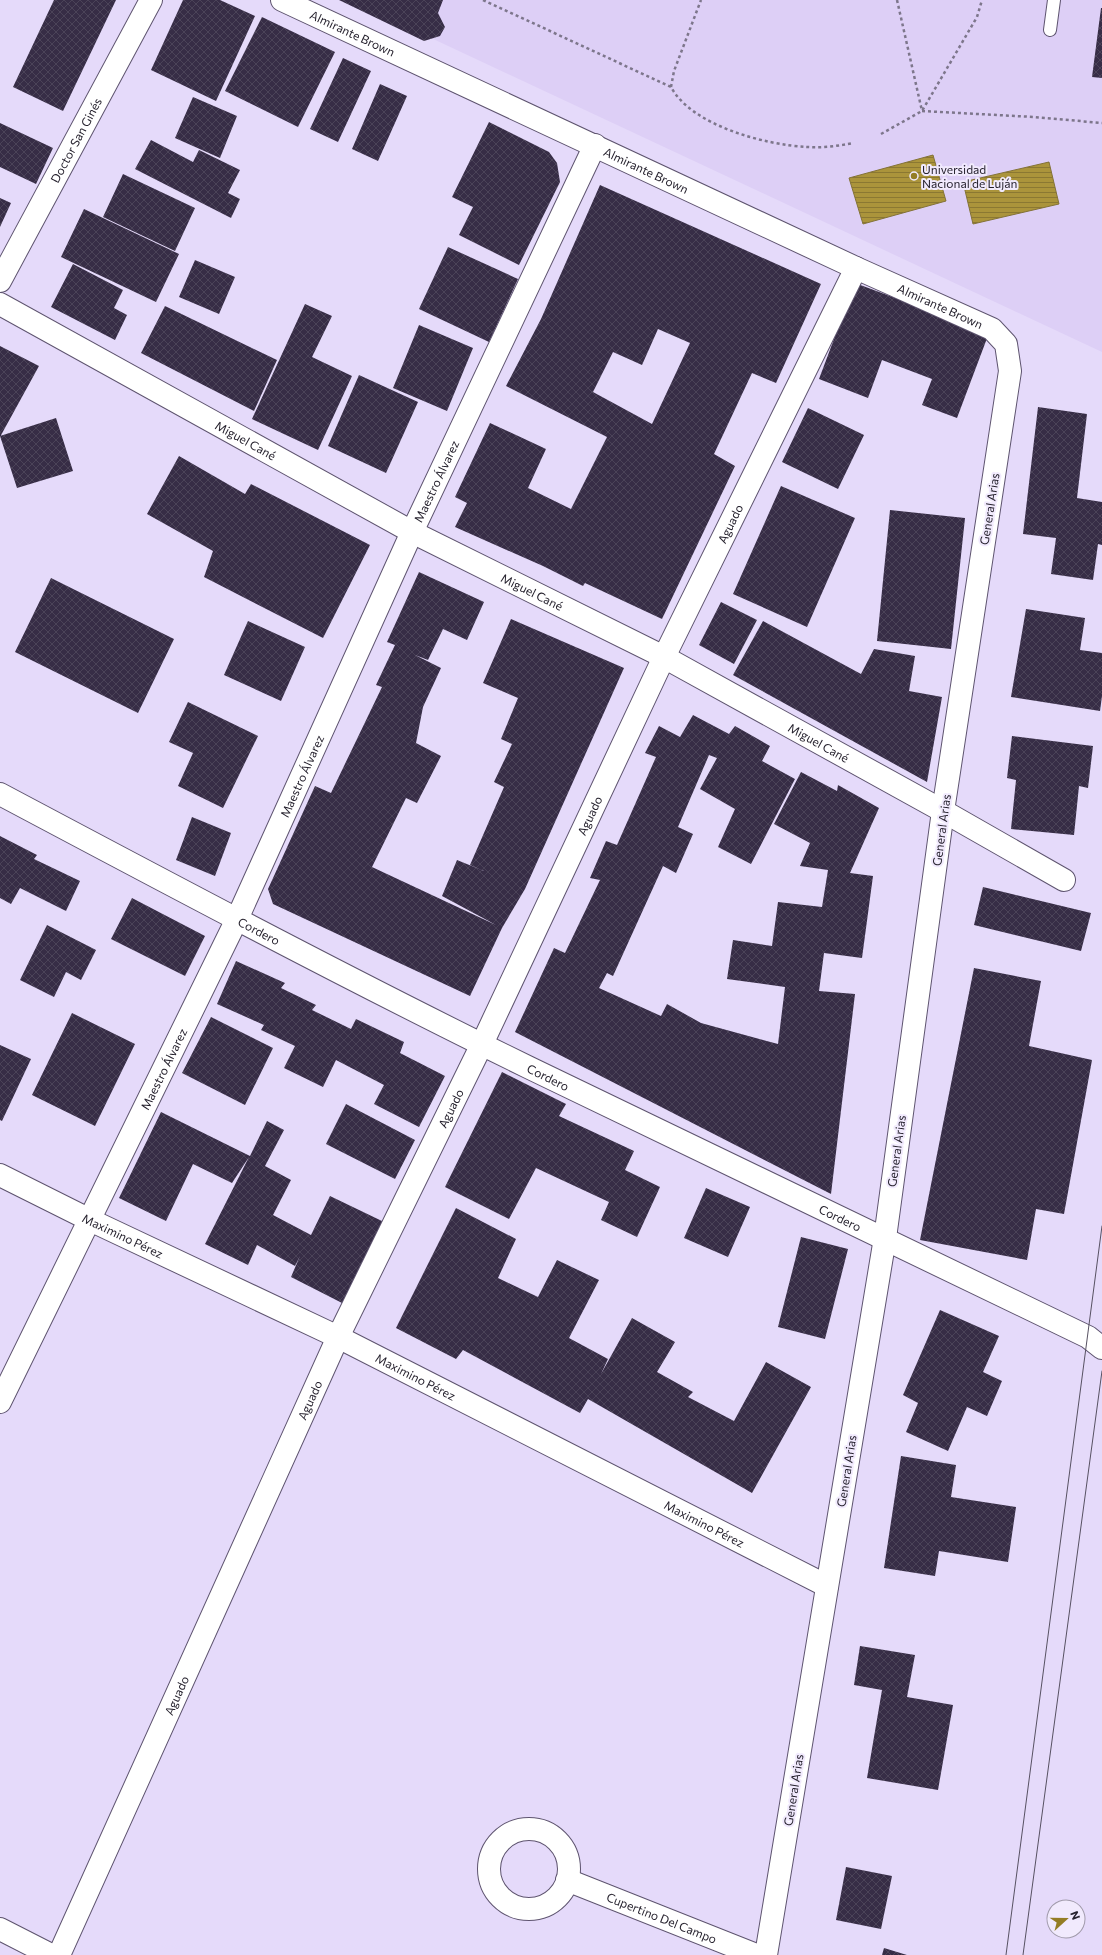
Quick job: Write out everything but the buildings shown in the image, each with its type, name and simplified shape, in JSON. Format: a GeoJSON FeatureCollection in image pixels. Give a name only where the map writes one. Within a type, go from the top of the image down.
{"type":"FeatureCollection","features":[{"type":"Feature","properties":{"kind":"street","name":"Doctor San Ginés"},"geometry":{"type":"LineString","coordinates":[[0,280],[152,0]]}},
{"type":"Feature","properties":{"kind":"street","name":"Almirante Brown"},"geometry":{"type":"LineString","coordinates":[[282,0],[856,268],[992,329],[1006,344]]}},
{"type":"Feature","properties":{"kind":"street","name":"Maestro Álvarez"},"geometry":{"type":"LineString","coordinates":[[0,1402],[237,919],[412,532],[595,146]]}},
{"type":"Feature","properties":{"kind":"street","name":"Aguado"},"geometry":{"type":"LineString","coordinates":[[59,1955],[338,1337],[482,1044],[664,657],[856,268]]}},
{"type":"Feature","properties":{"kind":"street","name":"Miguel Cané"},"geometry":{"type":"LineString","coordinates":[[0,304],[412,532],[664,657],[943,811],[1064,880]]}},
{"type":"Feature","properties":{"kind":"street","name":"General Arias"},"geometry":{"type":"LineString","coordinates":[[766,1955],[884,1238],[943,811],[1010,371],[1006,344]]}},
{"type":"Feature","properties":{"kind":"street","name":"Cordero"},"geometry":{"type":"LineString","coordinates":[[0,794],[237,919],[482,1044],[1088,1337],[1102,1348]]}},
{"type":"Feature","properties":{"kind":"street","name":"Maximino Pérez"},"geometry":{"type":"LineString","coordinates":[[0,1174],[90,1220],[338,1337],[827,1586]]}},
{"type":"Feature","properties":{"kind":"street","name":"Cupertino Del Campo"},"geometry":{"type":"LineString","coordinates":[[567,1880],[756,1955]]}},
{"type":"Feature","properties":{"kind":"street"},"geometry":{"type":"LineString","coordinates":[[0,1929],[51,1955]]}},
{"type":"Feature","properties":{"kind":"lane"},"geometry":{"type":"LineString","coordinates":[[1050,30],[1054,0]]}},
{"type":"Feature","properties":{"kind":"path"},"geometry":{"type":"LineString","coordinates":[[483,0],[671,87],[677,97],[691,110],[725,128],[761,140],[807,147],[833,147],[853,144]]}},
{"type":"Feature","properties":{"kind":"path"},"geometry":{"type":"LineString","coordinates":[[671,87],[674,71],[701,0]]}},
{"type":"Feature","properties":{"kind":"path"},"geometry":{"type":"LineString","coordinates":[[897,0],[922,111]]}},
{"type":"Feature","properties":{"kind":"path"},"geometry":{"type":"LineString","coordinates":[[881,134],[922,111],[977,17],[982,0]]}},
{"type":"Feature","properties":{"kind":"path"},"geometry":{"type":"LineString","coordinates":[[922,111],[1034,117],[1102,123]]}},
{"type":"Feature","properties":{"kind":"shaded area","name":"Universidad Nacional de Luján"},"geometry":{"type":"Polygon","coordinates":[[[350,0],[1102,0],[1102,352],[350,0]]]}},
{"type":"Feature","properties":{"kind":"shaded area"},"geometry":{"type":"Polygon","coordinates":[[[933,155],[946,201],[863,224],[849,178],[933,155]]]}},
{"type":"Feature","properties":{"kind":"shaded area"},"geometry":{"type":"Polygon","coordinates":[[[1049,162],[1059,204],[973,224],[963,182],[1049,162]]]}},
{"type":"Feature","properties":{"kind":"tram line"},"geometry":{"type":"LineString","coordinates":[[1006,1955],[1102,1226]]}},
{"type":"Feature","properties":{"kind":"tram line"},"geometry":{"type":"LineString","coordinates":[[1023,1955],[1102,1371]]}},
{"type":"Feature","properties":{"kind":"place","name":"Universidad Nacional de Luján"},"geometry":{"type":"Point","coordinates":[914,176]}}]}
